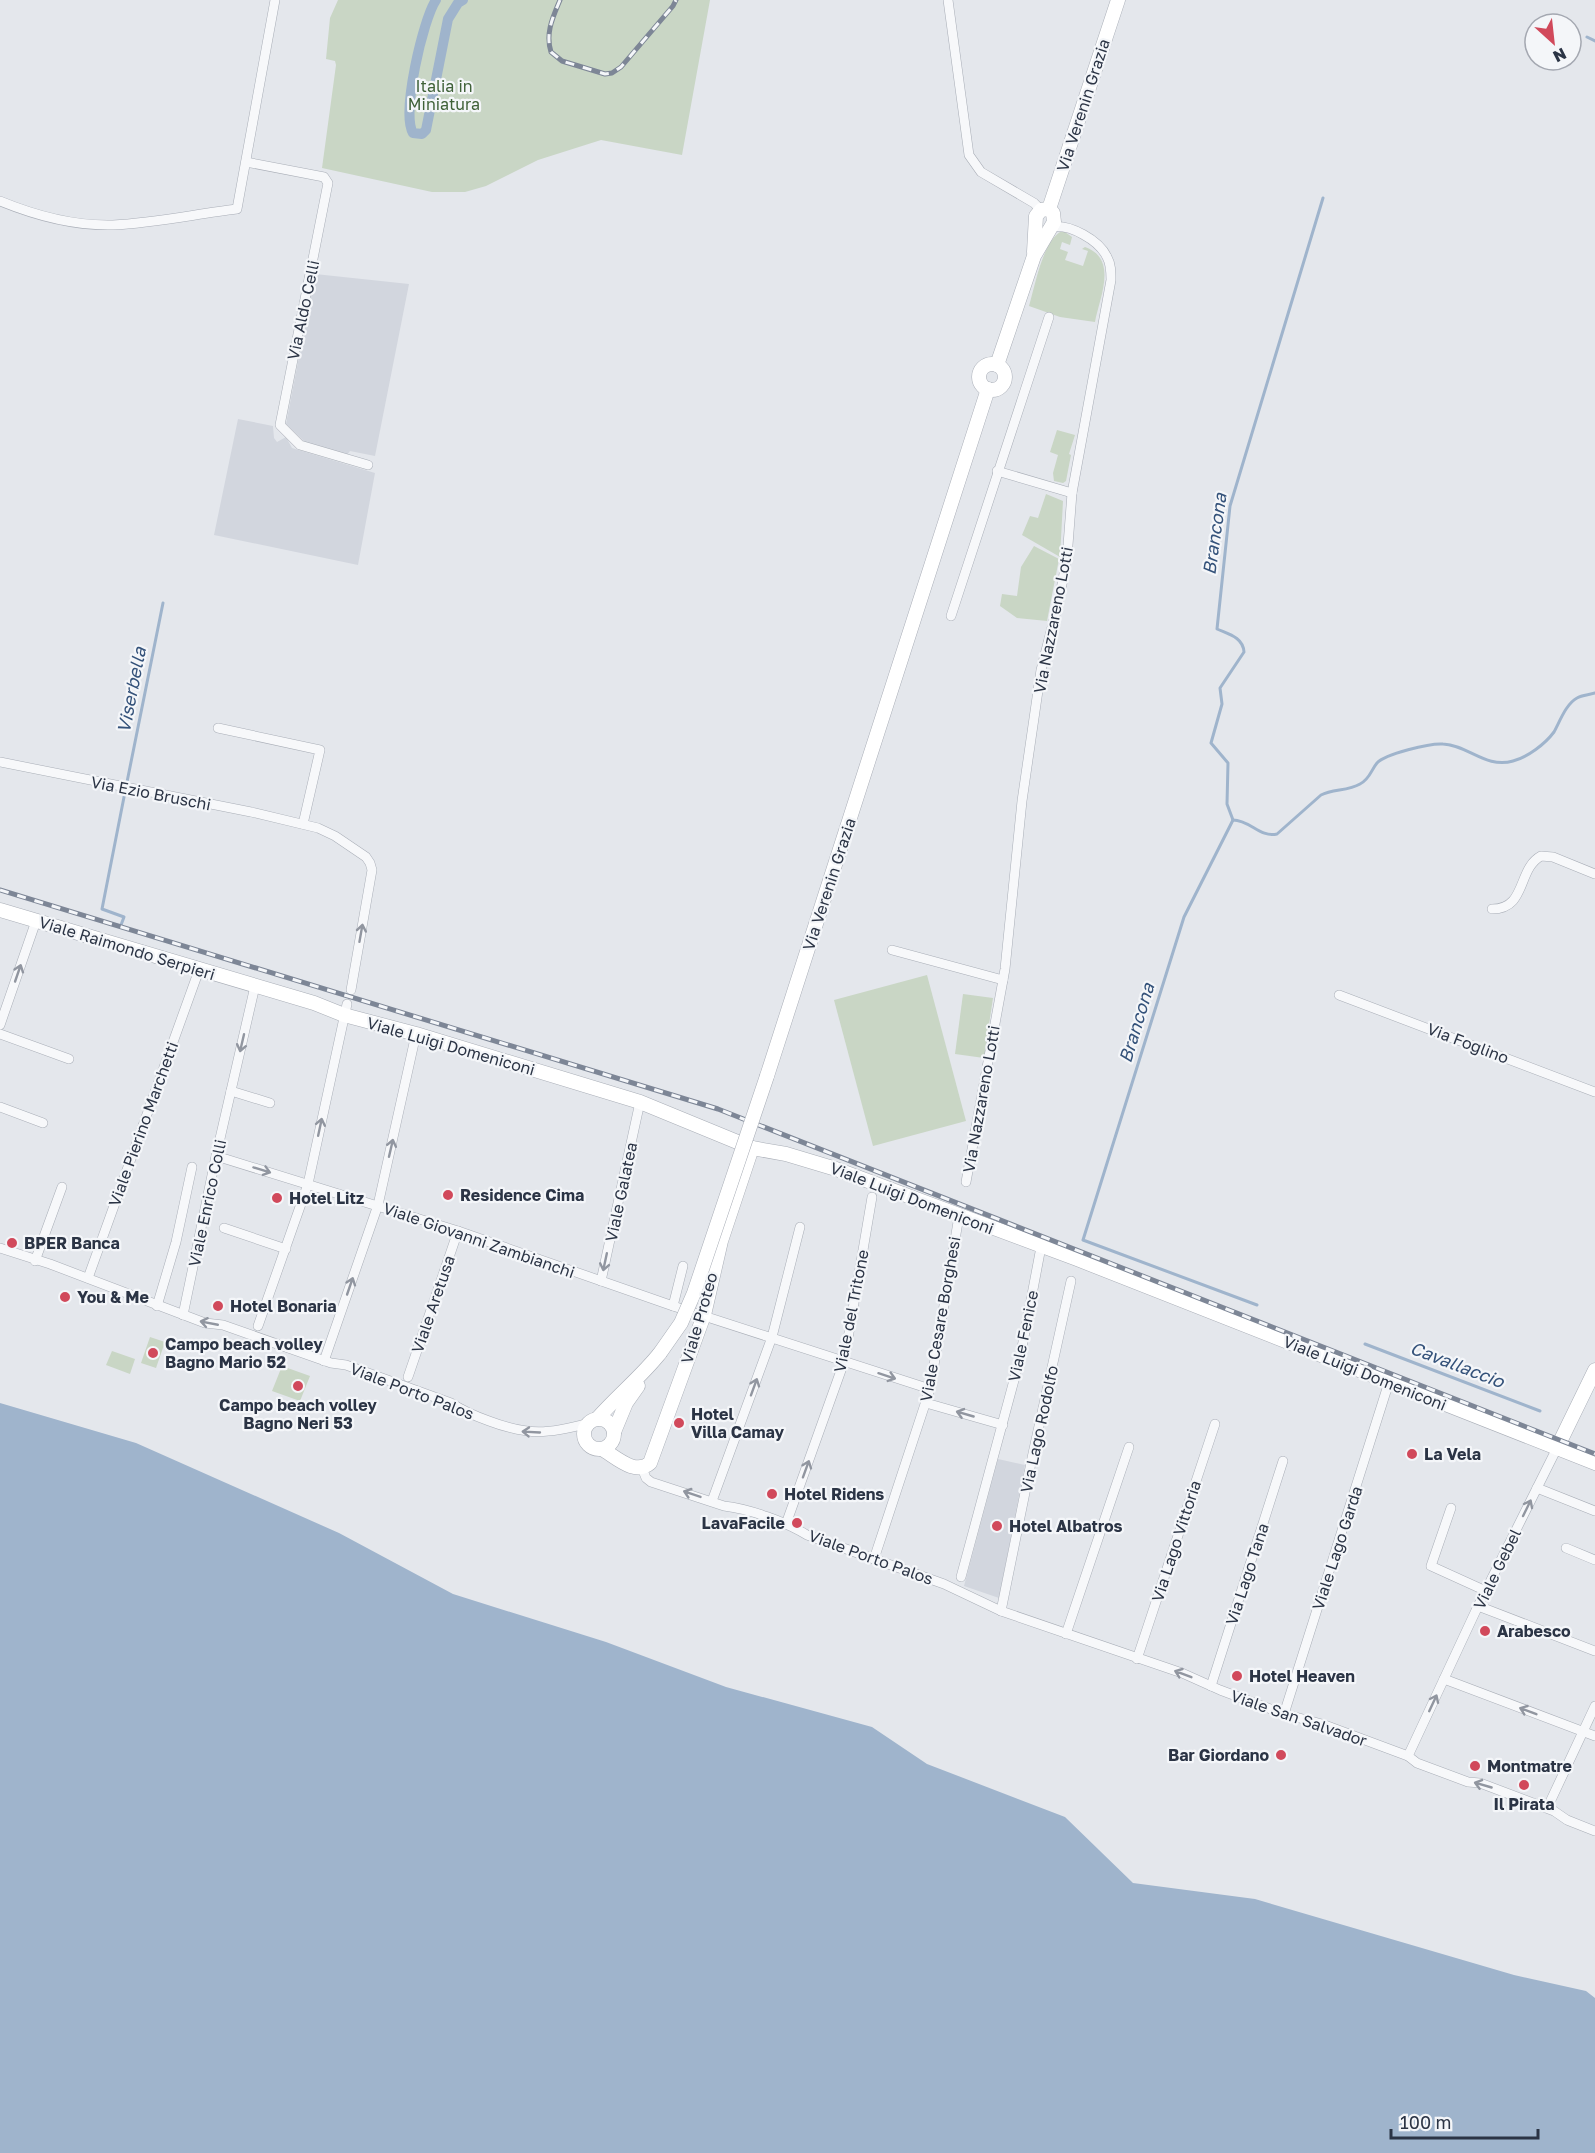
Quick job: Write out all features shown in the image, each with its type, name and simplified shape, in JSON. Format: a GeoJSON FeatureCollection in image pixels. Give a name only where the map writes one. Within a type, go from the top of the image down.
{"type":"FeatureCollection","features":[{"type":"Feature","properties":{"kind":"street"},"geometry":{"type":"LineString","coordinates":[[0,201],[29,212],[75,222],[110,225],[237,209],[275,0]]}},
{"type":"Feature","properties":{"kind":"street"},"geometry":{"type":"LineString","coordinates":[[948,0],[969,154],[981,172],[1048,211]]}},
{"type":"Feature","properties":{"kind":"street","name":"Via Verenin Grazia"},"geometry":{"type":"LineString","coordinates":[[593,1421],[648,1369],[681,1323],[694,1293],[767,1076],[988,389],[980,382],[980,371],[987,364],[997,365],[1034,256],[1054,222],[1048,211],[1118,0]]}},
{"type":"Feature","properties":{"kind":"street","name":"Via Aldo Celli"},"geometry":{"type":"LineString","coordinates":[[246,162],[324,177],[328,183],[280,425],[300,445],[368,465]]}},
{"type":"Feature","properties":{"kind":"street","name":"Via Verenin Grazia"},"geometry":{"type":"LineString","coordinates":[[1034,256],[1036,216],[1048,211]]}},
{"type":"Feature","properties":{"kind":"street","name":"Via Nazzareno Lotti"},"geometry":{"type":"LineString","coordinates":[[966,1182],[1003,980],[1011,922],[1022,801],[1041,670],[1067,558],[1072,494],[1111,280],[1112,268],[1103,251],[1048,211]]}},
{"type":"Feature","properties":{"kind":"street"},"geometry":{"type":"LineString","coordinates":[[1052,227],[1061,226],[1076,230]]}},
{"type":"Feature","properties":{"kind":"street"},"geometry":{"type":"LineString","coordinates":[[951,616],[1049,316]]}},
{"type":"Feature","properties":{"kind":"street"},"geometry":{"type":"LineString","coordinates":[[997,471],[1072,494]]}},
{"type":"Feature","properties":{"kind":"street"},"geometry":{"type":"LineString","coordinates":[[218,728],[320,750],[303,824]]}},
{"type":"Feature","properties":{"kind":"street","name":"Via Ezio Bruschi"},"geometry":{"type":"LineString","coordinates":[[0,762],[303,824],[335,836],[370,863],[371,876],[351,990]]}},
{"type":"Feature","properties":{"kind":"street"},"geometry":{"type":"LineString","coordinates":[[1492,909],[1500,909],[1511,903],[1530,866],[1541,856],[1552,857],[1595,874]]}},
{"type":"Feature","properties":{"kind":"street","name":"Viale Raimondo Serpieri"},"geometry":{"type":"LineString","coordinates":[[0,910],[255,986]]}},
{"type":"Feature","properties":{"kind":"street"},"geometry":{"type":"LineString","coordinates":[[1,1020],[36,921]]}},
{"type":"Feature","properties":{"kind":"street"},"geometry":{"type":"LineString","coordinates":[[892,950],[1003,980]]}},
{"type":"Feature","properties":{"kind":"street","name":"Viale Pierino Marchetti"},"geometry":{"type":"LineString","coordinates":[[88,1278],[199,970]]}},
{"type":"Feature","properties":{"kind":"street","name":"Viale Luigi Domeniconi"},"geometry":{"type":"LineString","coordinates":[[255,986],[346,1010],[416,1034],[640,1102],[752,1148],[786,1154],[836,1169],[1595,1463]]}},
{"type":"Feature","properties":{"kind":"street","name":"Viale Enrico Colli"},"geometry":{"type":"LineString","coordinates":[[183,1315],[216,1155],[255,986]]}},
{"type":"Feature","properties":{"kind":"street","name":"Via Foglino"},"geometry":{"type":"LineString","coordinates":[[1340,995],[1595,1092]]}},
{"type":"Feature","properties":{"kind":"street"},"geometry":{"type":"LineString","coordinates":[[258,1326],[308,1184],[346,1010]]}},
{"type":"Feature","properties":{"kind":"street"},"geometry":{"type":"LineString","coordinates":[[0,1034],[69,1059]]}},
{"type":"Feature","properties":{"kind":"street"},"geometry":{"type":"LineString","coordinates":[[324,1361],[378,1205],[416,1034]]}},
{"type":"Feature","properties":{"kind":"street"},"geometry":{"type":"LineString","coordinates":[[231,1091],[270,1103]]}},
{"type":"Feature","properties":{"kind":"street","name":"Viale Galatea"},"geometry":{"type":"LineString","coordinates":[[601,1281],[640,1102]]}},
{"type":"Feature","properties":{"kind":"street"},"geometry":{"type":"LineString","coordinates":[[0,1107],[43,1123]]}},
{"type":"Feature","properties":{"kind":"street","name":"Viale Proteo"},"geometry":{"type":"LineString","coordinates":[[636,1466],[651,1463],[704,1315],[721,1241],[752,1148]]}},
{"type":"Feature","properties":{"kind":"street","name":"Viale Giovanni Zambianchi"},"geometry":{"type":"LineString","coordinates":[[216,1155],[458,1231],[673,1306],[930,1389]]}},
{"type":"Feature","properties":{"kind":"street"},"geometry":{"type":"LineString","coordinates":[[157,1306],[176,1242],[192,1167]]}},
{"type":"Feature","properties":{"kind":"street"},"geometry":{"type":"LineString","coordinates":[[35,1261],[62,1187]]}},
{"type":"Feature","properties":{"kind":"street","name":"Viale del Tritone"},"geometry":{"type":"LineString","coordinates":[[786,1524],[844,1362],[872,1197]]}},
{"type":"Feature","properties":{"kind":"street","name":"Viale Cesare Borghesi"},"geometry":{"type":"LineString","coordinates":[[874,1559],[930,1389],[959,1216]]}},
{"type":"Feature","properties":{"kind":"street"},"geometry":{"type":"LineString","coordinates":[[712,1501],[772,1337],[800,1227]]}},
{"type":"Feature","properties":{"kind":"street"},"geometry":{"type":"LineString","coordinates":[[224,1228],[286,1250]]}},
{"type":"Feature","properties":{"kind":"street","name":"Viale Aretusa"},"geometry":{"type":"LineString","coordinates":[[408,1377],[458,1231]]}},
{"type":"Feature","properties":{"kind":"street","name":"Viale Fenice"},"geometry":{"type":"LineString","coordinates":[[962,1577],[1020,1358],[1041,1247]]}},
{"type":"Feature","properties":{"kind":"street","name":"Viale Porto Palos"},"geometry":{"type":"LineString","coordinates":[[0,1248],[88,1278],[205,1323],[223,1325],[324,1361],[356,1368],[520,1431],[543,1433],[564,1430],[593,1421]]}},
{"type":"Feature","properties":{"kind":"street"},"geometry":{"type":"LineString","coordinates":[[673,1306],[683,1266]]}},
{"type":"Feature","properties":{"kind":"street","name":"Via Lago Rodolfo"},"geometry":{"type":"LineString","coordinates":[[1001,1611],[1071,1281]]}},
{"type":"Feature","properties":{"kind":"street","name":"Via Verenin Grazia"},"geometry":{"type":"LineString","coordinates":[[614,1434],[626,1403],[646,1376],[648,1369]]}},
{"type":"Feature","properties":{"kind":"street"},"geometry":{"type":"LineString","coordinates":[[1557,1448],[1595,1370]]}},
{"type":"Feature","properties":{"kind":"street","name":"Viale Lago Garda"},"geometry":{"type":"LineString","coordinates":[[1284,1714],[1389,1382]]}},
{"type":"Feature","properties":{"kind":"street"},"geometry":{"type":"LineString","coordinates":[[926,1403],[1003,1425]]}},
{"type":"Feature","properties":{"kind":"street"},"geometry":{"type":"LineString","coordinates":[[606,1420],[613,1427],[614,1434],[636,1466],[602,1449],[593,1447],[586,1441],[585,1432],[593,1421],[606,1420]]}},
{"type":"Feature","properties":{"kind":"street","name":"Via Lago Vittoria"},"geometry":{"type":"LineString","coordinates":[[1137,1659],[1215,1424]]}},
{"type":"Feature","properties":{"kind":"street"},"geometry":{"type":"LineString","coordinates":[[602,1449],[610,1445],[614,1434]]}},
{"type":"Feature","properties":{"kind":"street"},"geometry":{"type":"LineString","coordinates":[[1066,1634],[1129,1447]]}},
{"type":"Feature","properties":{"kind":"street","name":"Viale Gebel"},"geometry":{"type":"LineString","coordinates":[[1408,1756],[1478,1606],[1557,1448]]}},
{"type":"Feature","properties":{"kind":"street","name":"Via Lago Tana"},"geometry":{"type":"LineString","coordinates":[[1211,1686],[1283,1461]]}},
{"type":"Feature","properties":{"kind":"street","name":"Viale Porto Palos"},"geometry":{"type":"LineString","coordinates":[[636,1466],[651,1482],[786,1524],[807,1535],[944,1584],[1001,1611]]}},
{"type":"Feature","properties":{"kind":"street"},"geometry":{"type":"LineString","coordinates":[[1537,1488],[1595,1511]]}},
{"type":"Feature","properties":{"kind":"street"},"geometry":{"type":"LineString","coordinates":[[1450,1508],[1431,1566],[1486,1591]]}},
{"type":"Feature","properties":{"kind":"street"},"geometry":{"type":"LineString","coordinates":[[1566,1548],[1595,1560]]}},
{"type":"Feature","properties":{"kind":"street"},"geometry":{"type":"LineString","coordinates":[[1478,1606],[1595,1651]]}},
{"type":"Feature","properties":{"kind":"street","name":"Viale San Salvador"},"geometry":{"type":"LineString","coordinates":[[1001,1611],[1182,1673],[1284,1714],[1311,1720],[1408,1756],[1423,1765],[1468,1782],[1480,1783],[1554,1811],[1568,1820],[1595,1831]]}},
{"type":"Feature","properties":{"kind":"street"},"geometry":{"type":"LineString","coordinates":[[1444,1679],[1595,1736]]}},
{"type":"Feature","properties":{"kind":"street"},"geometry":{"type":"LineString","coordinates":[[1551,1800],[1595,1707]]}},
{"type":"Feature","properties":{"kind":"shaded area"},"geometry":{"type":"Polygon","coordinates":[[[315,274],[409,284],[375,456],[350,451],[347,455],[306,443],[286,424],[315,274]]]}},
{"type":"Feature","properties":{"kind":"shaded area"},"geometry":{"type":"Polygon","coordinates":[[[238,419],[273,426],[274,438],[277,442],[286,437],[292,448],[375,473],[358,565],[214,535],[238,419]]]}},
{"type":"Feature","properties":{"kind":"shaded area","name":"Hotel Albatros"},"geometry":{"type":"Polygon","coordinates":[[[998,1459],[1025,1465],[999,1598],[964,1586],[998,1459]]]}},
{"type":"Feature","properties":{"kind":"green space","name":"Italia in Miniatura"},"geometry":{"type":"Polygon","coordinates":[[[338,0],[710,0],[682,155],[601,140],[538,160],[486,186],[465,192],[432,192],[322,168],[336,65],[335,61],[326,59],[330,18],[338,0]]]}},
{"type":"Feature","properties":{"kind":"green space"},"geometry":{"type":"Polygon","coordinates":[[[1060,232],[1065,232],[1072,237],[1070,245],[1062,242],[1060,249],[1068,252],[1065,260],[1083,266],[1088,251],[1082,249],[1085,247],[1095,253],[1101,261],[1104,270],[1103,291],[1095,322],[1060,317],[1029,306],[1044,255],[1048,246],[1060,232]]]}},
{"type":"Feature","properties":{"kind":"green space"},"geometry":{"type":"Polygon","coordinates":[[[1057,430],[1075,435],[1069,454],[1071,455],[1066,481],[1063,483],[1054,481],[1053,473],[1058,455],[1050,452],[1057,430]]]}},
{"type":"Feature","properties":{"kind":"green space"},"geometry":{"type":"Polygon","coordinates":[[[1046,494],[1063,501],[1060,557],[1022,535],[1030,516],[1038,518],[1046,494]]]}},
{"type":"Feature","properties":{"kind":"green space"},"geometry":{"type":"Polygon","coordinates":[[[1034,546],[1059,559],[1047,621],[1017,618],[1000,606],[1002,594],[1017,596],[1021,567],[1034,546]]]}},
{"type":"Feature","properties":{"kind":"green space"},"geometry":{"type":"Polygon","coordinates":[[[927,975],[966,1121],[873,1146],[834,1000],[927,975]]]}},
{"type":"Feature","properties":{"kind":"green space"},"geometry":{"type":"Polygon","coordinates":[[[963,994],[993,998],[984,1058],[955,1054],[963,994]]]}},
{"type":"Feature","properties":{"kind":"green space","name":"Campo beach volley Bagno Mario 52"},"geometry":{"type":"Polygon","coordinates":[[[150,1337],[165,1342],[156,1368],[141,1363],[150,1337]]]}},
{"type":"Feature","properties":{"kind":"green space"},"geometry":{"type":"Polygon","coordinates":[[[112,1351],[135,1359],[130,1374],[106,1365],[112,1351]]]}},
{"type":"Feature","properties":{"kind":"green space"},"geometry":{"type":"Polygon","coordinates":[[[282,1366],[310,1376],[300,1401],[272,1391],[282,1366]]]}},
{"type":"Feature","properties":{"kind":"water"},"geometry":{"type":"Polygon","coordinates":[[[0,1403],[136,1443],[339,1533],[453,1594],[606,1642],[726,1687],[872,1727],[927,1764],[1065,1817],[1133,1883],[1255,1899],[1514,1975],[1586,1991],[1595,1998],[1595,2153],[0,2153],[0,1403]]]}},
{"type":"Feature","properties":{"kind":"waterway"},"geometry":{"type":"LineString","coordinates":[[436,0],[425,26],[415,66],[410,107],[410,123],[413,133],[422,134],[426,130],[448,19],[458,3],[463,0]]}},
{"type":"Feature","properties":{"kind":"waterway"},"geometry":{"type":"LineString","coordinates":[[1587,37],[1595,41]]}},
{"type":"Feature","properties":{"kind":"waterway","name":"Brancona"},"geometry":{"type":"LineString","coordinates":[[1233,820],[1227,804],[1228,763],[1211,743],[1222,704],[1220,688],[1244,652],[1238,639],[1217,629],[1230,506],[1323,198]]}},
{"type":"Feature","properties":{"kind":"waterway","name":"Viserbella"},"geometry":{"type":"LineString","coordinates":[[127,782],[163,603]]}},
{"type":"Feature","properties":{"kind":"waterway","name":"Brancona"},"geometry":{"type":"LineString","coordinates":[[1233,820],[1245,823],[1265,834],[1277,834],[1321,795],[1360,784],[1366,780],[1377,763],[1398,753],[1419,747],[1437,744],[1452,745],[1494,762],[1503,763],[1519,759],[1536,750],[1550,737],[1566,708],[1573,701],[1581,696],[1595,693]]}},
{"type":"Feature","properties":{"kind":"waterway","name":"Viserbella"},"geometry":{"type":"LineString","coordinates":[[121,925],[124,917],[102,909],[125,792]]}},
{"type":"Feature","properties":{"kind":"waterway","name":"Brancona"},"geometry":{"type":"LineString","coordinates":[[1233,820],[1184,917],[1083,1240],[1257,1305]]}},
{"type":"Feature","properties":{"kind":"waterway","name":"Cavallaccio"},"geometry":{"type":"LineString","coordinates":[[1365,1344],[1540,1411]]}},
{"type":"Feature","properties":{"kind":"railway"},"geometry":{"type":"LineString","coordinates":[[560,0],[549,32],[551,52],[562,61],[605,74],[612,73],[621,67],[676,0]]}},
{"type":"Feature","properties":{"kind":"railway"},"geometry":{"type":"LineString","coordinates":[[0,890],[718,1109],[1595,1454]]}},
{"type":"Feature","properties":{"kind":"place","name":"Residence Cima"},"geometry":{"type":"Point","coordinates":[448,1195]}},
{"type":"Feature","properties":{"kind":"place","name":"Hotel Litz"},"geometry":{"type":"Point","coordinates":[277,1198]}},
{"type":"Feature","properties":{"kind":"place","name":"BPER Banca"},"geometry":{"type":"Point","coordinates":[12,1243]}},
{"type":"Feature","properties":{"kind":"place","name":"You & Me"},"geometry":{"type":"Point","coordinates":[65,1297]}},
{"type":"Feature","properties":{"kind":"place","name":"Hotel Bonaria"},"geometry":{"type":"Point","coordinates":[218,1306]}},
{"type":"Feature","properties":{"kind":"place","name":"Campo beach volley Bagno Mario 52"},"geometry":{"type":"Point","coordinates":[153,1353]}},
{"type":"Feature","properties":{"kind":"place","name":"Campo beach volley Bagno Neri 53"},"geometry":{"type":"Point","coordinates":[298,1386]}},
{"type":"Feature","properties":{"kind":"place","name":"Hotel Villa Camay"},"geometry":{"type":"Point","coordinates":[679,1423]}},
{"type":"Feature","properties":{"kind":"place","name":"La Vela"},"geometry":{"type":"Point","coordinates":[1412,1454]}},
{"type":"Feature","properties":{"kind":"place","name":"Hotel Ridens"},"geometry":{"type":"Point","coordinates":[772,1494]}},
{"type":"Feature","properties":{"kind":"place","name":"LavaFacile"},"geometry":{"type":"Point","coordinates":[797,1523]}},
{"type":"Feature","properties":{"kind":"place","name":"Hotel Albatros"},"geometry":{"type":"Point","coordinates":[997,1526]}},
{"type":"Feature","properties":{"kind":"place","name":"Arabesco"},"geometry":{"type":"Point","coordinates":[1485,1631]}},
{"type":"Feature","properties":{"kind":"place","name":"Hotel Heaven"},"geometry":{"type":"Point","coordinates":[1237,1676]}},
{"type":"Feature","properties":{"kind":"place","name":"Bar Giordano"},"geometry":{"type":"Point","coordinates":[1281,1755]}},
{"type":"Feature","properties":{"kind":"place","name":"Montmatre"},"geometry":{"type":"Point","coordinates":[1475,1766]}},
{"type":"Feature","properties":{"kind":"place","name":"Il Pirata"},"geometry":{"type":"Point","coordinates":[1524,1785]}}]}
